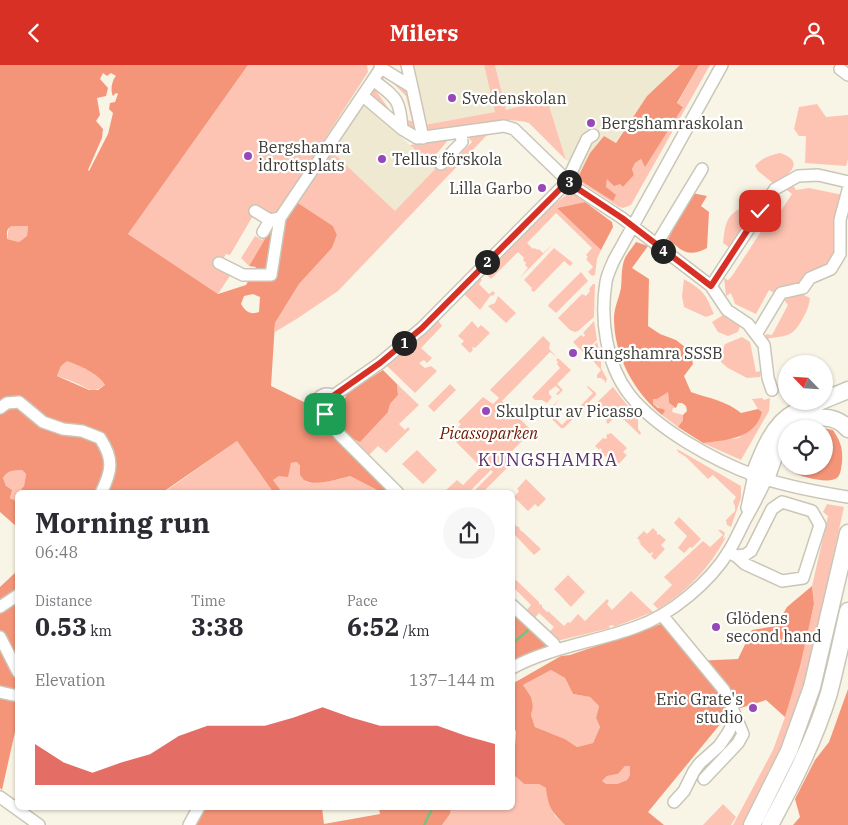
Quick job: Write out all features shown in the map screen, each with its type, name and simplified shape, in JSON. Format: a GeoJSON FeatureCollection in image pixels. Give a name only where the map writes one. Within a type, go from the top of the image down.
{"type":"FeatureCollection","features":[{"type":"Feature","properties":{"kind":"highway"},"geometry":{"type":"LineString","coordinates":[[760,477],[769,442],[780,426],[792,414],[848,390]]}},
{"type":"Feature","properties":{"kind":"highway"},"geometry":{"type":"LineString","coordinates":[[806,420],[820,417],[832,419],[848,429]]}},
{"type":"Feature","properties":{"kind":"highway"},"geometry":{"type":"LineString","coordinates":[[760,477],[778,446]]}},
{"type":"Feature","properties":{"kind":"highway"},"geometry":{"type":"LineString","coordinates":[[752,825],[789,751],[812,687],[848,533]]}},
{"type":"Feature","properties":{"kind":"highway"},"geometry":{"type":"LineString","coordinates":[[770,825],[794,780],[815,732],[828,694],[848,611]]}},
{"type":"Feature","properties":{"kind":"street"},"geometry":{"type":"LineString","coordinates":[[407,65],[423,138]]}},
{"type":"Feature","properties":{"kind":"street"},"geometry":{"type":"LineString","coordinates":[[722,65],[614,261],[606,281],[604,316],[606,337],[612,359],[628,393],[641,407],[665,427],[708,453],[760,477],[848,497]]}},
{"type":"Feature","properties":{"kind":"street"},"geometry":{"type":"LineString","coordinates":[[263,232],[275,219],[310,164],[363,96],[381,67],[412,87]]}},
{"type":"Feature","properties":{"kind":"street"},"geometry":{"type":"LineString","coordinates":[[373,80],[397,99],[401,109],[402,129]]}},
{"type":"Feature","properties":{"kind":"street"},"geometry":{"type":"LineString","coordinates":[[363,96],[402,129],[417,139],[504,126],[514,129],[566,181],[633,227],[711,286],[727,310],[748,324],[757,333],[764,345],[768,377],[772,390]]}},
{"type":"Feature","properties":{"kind":"street"},"geometry":{"type":"LineString","coordinates":[[441,164],[462,142],[461,133]]}},
{"type":"Feature","properties":{"kind":"street"},"geometry":{"type":"LineString","coordinates":[[332,413],[328,415],[321,413],[318,409],[317,403],[322,395],[333,396],[380,363],[422,328],[561,188],[587,139],[593,135]]}},
{"type":"Feature","properties":{"kind":"street"},"geometry":{"type":"LineString","coordinates":[[656,245],[702,169]]}},
{"type":"Feature","properties":{"kind":"street"},"geometry":{"type":"LineString","coordinates":[[711,286],[775,189],[798,176],[818,175],[848,182]]}},
{"type":"Feature","properties":{"kind":"street"},"geometry":{"type":"LineString","coordinates":[[757,333],[781,293],[802,288],[810,278],[831,269],[840,255],[840,220],[848,190]]}},
{"type":"Feature","properties":{"kind":"street"},"geometry":{"type":"LineString","coordinates":[[256,211],[275,219]]}},
{"type":"Feature","properties":{"kind":"street"},"geometry":{"type":"LineString","coordinates":[[219,263],[243,275],[271,275],[275,219]]}},
{"type":"Feature","properties":{"kind":"street"},"geometry":{"type":"LineString","coordinates":[[333,396],[337,405],[332,413],[333,423],[339,433],[395,490]]}},
{"type":"Feature","properties":{"kind":"street"},"geometry":{"type":"LineString","coordinates":[[0,408],[7,403],[19,402],[43,422],[63,429],[82,431],[100,438],[110,455],[111,466],[108,479],[102,490]]}},
{"type":"Feature","properties":{"kind":"street"},"geometry":{"type":"LineString","coordinates":[[515,667],[557,651],[637,627],[662,615],[708,578],[732,554],[734,534],[744,522],[760,477]]}},
{"type":"Feature","properties":{"kind":"street"},"geometry":{"type":"LineString","coordinates":[[782,502],[812,511],[820,525],[803,578],[782,581],[745,564],[732,554],[745,555],[751,551],[772,509],[782,502]]}},
{"type":"Feature","properties":{"kind":"street"},"geometry":{"type":"LineString","coordinates":[[0,607],[15,597]]}},
{"type":"Feature","properties":{"kind":"street"},"geometry":{"type":"LineString","coordinates":[[515,608],[553,643],[557,651]]}},
{"type":"Feature","properties":{"kind":"street"},"geometry":{"type":"LineString","coordinates":[[662,615],[724,690],[743,734],[738,743],[704,779]]}},
{"type":"Feature","properties":{"kind":"street"},"geometry":{"type":"LineString","coordinates":[[0,637],[15,666]]}},
{"type":"Feature","properties":{"kind":"street"},"geometry":{"type":"LineString","coordinates":[[0,693],[15,696]]}},
{"type":"Feature","properties":{"kind":"street"},"geometry":{"type":"LineString","coordinates":[[674,802],[684,791],[700,763],[719,746],[736,717]]}},
{"type":"Feature","properties":{"kind":"street"},"geometry":{"type":"LineString","coordinates":[[0,797],[15,808]]}},
{"type":"Feature","properties":{"kind":"street"},"geometry":{"type":"LineString","coordinates":[[18,810],[39,825]]}},
{"type":"Feature","properties":{"kind":"street"},"geometry":{"type":"LineString","coordinates":[[189,825],[197,810]]}},
{"type":"Feature","properties":{"kind":"shaded area"},"geometry":{"type":"Polygon","coordinates":[[[0,65],[248,65],[128,234],[218,294],[246,285],[256,267],[249,266],[272,227],[281,224],[295,201],[333,226],[337,235],[332,248],[299,284],[275,323],[271,386],[310,405],[313,404],[315,412],[327,419],[394,490],[377,490],[350,476],[328,482],[310,482],[304,480],[300,475],[300,466],[297,462],[291,463],[288,477],[279,476],[273,480],[280,490],[272,490],[237,441],[166,490],[22,490],[26,474],[22,470],[11,471],[3,478],[6,486],[12,490],[10,498],[15,501],[15,525],[0,512],[0,65]],[[103,73],[100,79],[108,88],[106,96],[97,98],[100,115],[96,121],[103,129],[102,138],[89,171],[108,134],[113,113],[109,109],[110,103],[115,102],[118,94],[116,93],[113,96],[112,91],[116,76],[111,73],[107,76],[103,73]],[[12,226],[7,231],[7,239],[19,242],[27,236],[28,226],[12,226]],[[253,294],[244,296],[241,304],[248,312],[256,313],[259,312],[260,297],[253,294]],[[67,361],[61,366],[57,376],[89,390],[98,390],[105,385],[88,370],[67,361]]]}},
{"type":"Feature","properties":{"kind":"shaded area","name":"Svedenskolan"},"geometry":{"type":"Polygon","coordinates":[[[403,65],[484,65],[496,112],[419,126],[403,65]]]}},
{"type":"Feature","properties":{"kind":"shaded area","name":"Bergshamraskolan"},"geometry":{"type":"Polygon","coordinates":[[[495,65],[680,65],[647,96],[615,143],[604,136],[590,153],[580,173],[574,163],[566,160],[547,99],[506,110],[495,65]]]}},
{"type":"Feature","properties":{"kind":"shaded area"},"geometry":{"type":"Polygon","coordinates":[[[680,65],[699,65],[677,103],[683,107],[645,167],[641,159],[635,163],[632,169],[634,175],[623,187],[620,184],[614,186],[607,179],[606,187],[616,195],[613,201],[581,181],[579,175],[590,153],[604,136],[616,143],[647,96],[680,65]]]}},
{"type":"Feature","properties":{"kind":"shaded area","name":"Tellus förskola"},"geometry":{"type":"Polygon","coordinates":[[[363,101],[435,169],[395,212],[329,149],[363,101]]]}},
{"type":"Feature","properties":{"kind":"shaded area"},"geometry":{"type":"Polygon","coordinates":[[[692,193],[707,196],[701,206],[709,212],[707,248],[695,253],[681,250],[668,239],[692,193]]]}},
{"type":"Feature","properties":{"kind":"shaded area"},"geometry":{"type":"Polygon","coordinates":[[[585,202],[612,222],[613,227],[601,250],[557,208],[585,202]]]}},
{"type":"Feature","properties":{"kind":"shaded area"},"geometry":{"type":"Polygon","coordinates":[[[636,242],[648,246],[632,268],[649,279],[648,326],[660,334],[676,340],[690,351],[693,364],[684,376],[691,392],[724,403],[741,413],[758,409],[762,412],[753,428],[747,433],[739,437],[703,443],[678,427],[683,420],[683,415],[687,411],[686,406],[678,403],[676,408],[669,403],[668,392],[657,399],[653,399],[653,404],[665,411],[662,415],[643,395],[627,372],[618,346],[614,314],[621,288],[624,262],[636,242]]]}},
{"type":"Feature","properties":{"kind":"shaded area"},"geometry":{"type":"Polygon","coordinates":[[[383,370],[397,384],[398,395],[390,404],[388,412],[360,442],[344,434],[335,416],[341,409],[347,393],[383,370]]]}},
{"type":"Feature","properties":{"kind":"shaded area"},"geometry":{"type":"Polygon","coordinates":[[[833,430],[842,450],[841,470],[838,477],[823,480],[800,475],[833,475],[833,430]]]}},
{"type":"Feature","properties":{"kind":"shaded area"},"geometry":{"type":"Polygon","coordinates":[[[15,573],[15,732],[2,790],[0,788],[0,587],[15,573]]]}},
{"type":"Feature","properties":{"kind":"shaded area"},"geometry":{"type":"Polygon","coordinates":[[[812,586],[814,604],[800,666],[785,717],[766,700],[731,711],[648,812],[664,825],[565,825],[551,809],[546,788],[539,784],[524,784],[515,776],[515,682],[561,656],[570,655],[664,623],[694,661],[738,659],[752,630],[776,626],[787,607],[812,586]],[[551,670],[523,685],[531,697],[533,707],[531,715],[535,727],[565,739],[577,747],[593,743],[600,727],[596,718],[599,706],[590,697],[573,694],[565,678],[551,670]],[[625,766],[618,774],[607,776],[602,781],[606,784],[617,784],[627,780],[630,775],[630,766],[625,766]]]}},
{"type":"Feature","properties":{"kind":"shaded area"},"geometry":{"type":"Polygon","coordinates":[[[515,611],[548,645],[515,663],[515,611]]]}},
{"type":"Feature","properties":{"kind":"shaded area"},"geometry":{"type":"Polygon","coordinates":[[[848,689],[848,825],[793,825],[800,817],[795,799],[815,760],[829,742],[848,689]]]}},
{"type":"Feature","properties":{"kind":"shaded area"},"geometry":{"type":"Polygon","coordinates":[[[203,810],[322,810],[324,824],[380,814],[379,810],[451,810],[442,825],[192,825],[203,810]]]}},
{"type":"Feature","properties":{"kind":"green space","name":"Bergshamra idrottsplats"},"geometry":{"type":"Polygon","coordinates":[[[248,65],[367,65],[368,72],[274,218],[254,214],[230,255],[226,254],[222,261],[235,268],[218,294],[128,234],[248,65]]]}},
{"type":"Feature","properties":{"kind":"green space"},"geometry":{"type":"Polygon","coordinates":[[[484,65],[495,65],[506,110],[547,99],[566,160],[529,123],[506,120],[440,131],[420,132],[410,130],[405,120],[412,121],[406,96],[386,76],[374,88],[391,112],[395,111],[397,120],[363,96],[381,68],[408,85],[419,126],[495,112],[484,65]]]}},
{"type":"Feature","properties":{"kind":"green space"},"geometry":{"type":"Polygon","coordinates":[[[699,65],[710,65],[631,205],[623,208],[619,207],[579,181],[578,171],[581,181],[613,200],[606,187],[607,179],[623,187],[634,175],[632,169],[635,163],[641,159],[645,166],[683,106],[677,104],[699,65]]]}},
{"type":"Feature","properties":{"kind":"green space"},"geometry":{"type":"Polygon","coordinates":[[[817,104],[826,117],[848,115],[848,159],[846,166],[805,163],[806,136],[799,136],[794,129],[799,107],[817,104]]]}},
{"type":"Feature","properties":{"kind":"green space"},"geometry":{"type":"Polygon","coordinates":[[[487,135],[338,291],[275,332],[275,323],[299,284],[332,248],[337,235],[333,226],[295,201],[329,149],[395,211],[435,169],[410,145],[449,139],[434,157],[446,169],[472,142],[468,137],[487,135]]]}},
{"type":"Feature","properties":{"kind":"green space"},"geometry":{"type":"Polygon","coordinates":[[[780,153],[792,160],[794,164],[785,177],[774,184],[758,171],[755,166],[763,159],[780,153]]]}},
{"type":"Feature","properties":{"kind":"green space"},"geometry":{"type":"Polygon","coordinates":[[[793,185],[796,190],[809,188],[843,195],[839,249],[824,267],[792,291],[774,293],[769,290],[756,314],[735,304],[731,293],[726,296],[724,278],[728,280],[732,276],[775,210],[780,212],[792,194],[784,188],[793,185]]]}},
{"type":"Feature","properties":{"kind":"green space"},"geometry":{"type":"Polygon","coordinates":[[[569,194],[575,195],[585,202],[557,208],[601,250],[597,259],[595,275],[592,276],[588,272],[593,267],[586,259],[588,257],[586,255],[592,248],[556,213],[527,243],[533,249],[539,249],[543,253],[554,243],[519,279],[528,268],[523,260],[524,258],[518,252],[491,279],[486,274],[541,217],[569,194]]]}},
{"type":"Feature","properties":{"kind":"green space"},"geometry":{"type":"Polygon","coordinates":[[[742,208],[751,214],[730,248],[723,243],[725,227],[732,214],[742,208]]]}},
{"type":"Feature","properties":{"kind":"green space"},"geometry":{"type":"Polygon","coordinates":[[[28,226],[27,236],[19,242],[7,239],[9,227],[28,226]]]}},
{"type":"Feature","properties":{"kind":"green space"},"geometry":{"type":"Polygon","coordinates":[[[271,226],[249,266],[241,258],[255,236],[262,240],[271,226]]]}},
{"type":"Feature","properties":{"kind":"green space"},"geometry":{"type":"Polygon","coordinates":[[[554,248],[573,263],[570,266],[564,261],[534,292],[524,280],[554,248]]]}},
{"type":"Feature","properties":{"kind":"green space"},"geometry":{"type":"Polygon","coordinates":[[[581,272],[588,281],[556,313],[548,306],[549,304],[581,272]]]}},
{"type":"Feature","properties":{"kind":"green space"},"geometry":{"type":"Polygon","coordinates":[[[480,278],[482,280],[479,284],[489,294],[493,291],[495,293],[493,296],[491,295],[480,310],[464,294],[480,278]]]}},
{"type":"Feature","properties":{"kind":"green space"},"geometry":{"type":"Polygon","coordinates":[[[684,279],[703,293],[714,314],[706,317],[684,307],[682,296],[684,279]]]}},
{"type":"Feature","properties":{"kind":"green space"},"geometry":{"type":"Polygon","coordinates":[[[593,284],[595,284],[594,317],[578,331],[570,330],[558,318],[582,294],[586,296],[593,284]]]}},
{"type":"Feature","properties":{"kind":"green space"},"geometry":{"type":"Polygon","coordinates":[[[797,295],[804,295],[810,298],[807,311],[796,329],[789,335],[766,339],[766,334],[772,335],[788,305],[784,300],[797,295]]]}},
{"type":"Feature","properties":{"kind":"green space"},"geometry":{"type":"Polygon","coordinates":[[[498,296],[516,313],[506,323],[488,306],[495,303],[498,296]]]}},
{"type":"Feature","properties":{"kind":"green space"},"geometry":{"type":"Polygon","coordinates":[[[723,315],[740,326],[738,332],[728,336],[718,332],[712,322],[723,315]]]}},
{"type":"Feature","properties":{"kind":"green space"},"geometry":{"type":"Polygon","coordinates":[[[438,320],[442,326],[421,348],[432,358],[427,363],[424,360],[419,363],[425,368],[431,366],[437,371],[415,393],[387,366],[413,345],[438,320]]]}},
{"type":"Feature","properties":{"kind":"green space"},"geometry":{"type":"Polygon","coordinates":[[[472,321],[478,328],[481,325],[490,333],[475,348],[472,348],[473,350],[470,353],[461,344],[464,341],[458,336],[472,321]]]}},
{"type":"Feature","properties":{"kind":"green space"},"geometry":{"type":"Polygon","coordinates":[[[594,321],[597,340],[584,353],[573,342],[581,335],[584,337],[583,333],[594,321]]]}},
{"type":"Feature","properties":{"kind":"green space","name":"Picassoparken"},"geometry":{"type":"Polygon","coordinates":[[[543,336],[550,343],[549,349],[557,357],[550,352],[502,401],[530,429],[528,435],[509,454],[515,460],[485,490],[475,490],[493,472],[491,470],[471,490],[446,490],[457,480],[463,485],[481,467],[456,442],[460,438],[454,432],[461,424],[458,422],[483,397],[493,404],[499,398],[490,390],[543,336]]]}},
{"type":"Feature","properties":{"kind":"green space"},"geometry":{"type":"Polygon","coordinates":[[[742,337],[750,342],[756,372],[761,371],[760,377],[747,378],[721,362],[721,354],[725,344],[742,337]]]}},
{"type":"Feature","properties":{"kind":"green space"},"geometry":{"type":"Polygon","coordinates":[[[597,342],[601,357],[601,368],[607,379],[605,384],[605,381],[601,378],[597,378],[601,370],[586,353],[597,342]]]}},
{"type":"Feature","properties":{"kind":"green space"},"geometry":{"type":"Polygon","coordinates":[[[558,358],[571,370],[557,384],[563,390],[558,395],[556,394],[560,390],[556,386],[549,391],[552,397],[547,403],[542,400],[535,400],[532,397],[560,368],[556,360],[558,358]]]}},
{"type":"Feature","properties":{"kind":"green space"},"geometry":{"type":"Polygon","coordinates":[[[67,360],[94,374],[105,385],[90,390],[57,376],[61,366],[67,360]]]}},
{"type":"Feature","properties":{"kind":"green space"},"geometry":{"type":"Polygon","coordinates":[[[397,384],[419,405],[399,424],[405,430],[408,427],[410,429],[386,453],[378,446],[368,456],[403,490],[399,490],[344,434],[388,412],[390,404],[398,395],[397,384]]]}},
{"type":"Feature","properties":{"kind":"green space"},"geometry":{"type":"Polygon","coordinates":[[[450,384],[456,390],[434,412],[428,406],[450,384]]]}},
{"type":"Feature","properties":{"kind":"green space"},"geometry":{"type":"Polygon","coordinates":[[[588,386],[596,395],[564,428],[561,428],[550,417],[550,408],[560,399],[551,409],[555,413],[553,414],[556,419],[562,425],[593,393],[588,386]]]}},
{"type":"Feature","properties":{"kind":"green space"},"geometry":{"type":"Polygon","coordinates":[[[613,387],[638,419],[640,435],[618,414],[608,424],[602,416],[591,408],[613,387]]]}},
{"type":"Feature","properties":{"kind":"green space"},"geometry":{"type":"Polygon","coordinates":[[[668,391],[669,403],[676,408],[673,408],[672,412],[683,415],[683,420],[678,427],[662,415],[664,411],[653,404],[653,399],[657,399],[668,391]]]}},
{"type":"Feature","properties":{"kind":"green space"},"geometry":{"type":"Polygon","coordinates":[[[762,398],[764,400],[770,398],[769,411],[741,460],[703,443],[739,438],[762,412],[752,399],[762,398]]]}},
{"type":"Feature","properties":{"kind":"green space"},"geometry":{"type":"Polygon","coordinates":[[[611,433],[627,448],[623,452],[627,455],[618,465],[616,463],[614,465],[612,459],[610,461],[601,452],[600,448],[599,450],[595,446],[603,438],[606,439],[606,435],[611,433]]]}},
{"type":"Feature","properties":{"kind":"green space"},"geometry":{"type":"Polygon","coordinates":[[[237,441],[272,490],[167,490],[237,441]]]}},
{"type":"Feature","properties":{"kind":"green space"},"geometry":{"type":"Polygon","coordinates":[[[677,449],[741,486],[741,498],[731,527],[727,525],[726,520],[735,511],[733,502],[736,497],[713,475],[708,479],[677,449]]]}},
{"type":"Feature","properties":{"kind":"green space"},"geometry":{"type":"Polygon","coordinates":[[[417,450],[437,470],[423,484],[402,464],[417,450]]]}},
{"type":"Feature","properties":{"kind":"green space"},"geometry":{"type":"Polygon","coordinates":[[[298,462],[306,482],[328,481],[350,476],[377,490],[280,490],[273,480],[289,468],[291,463],[298,462]]]}},
{"type":"Feature","properties":{"kind":"green space"},"geometry":{"type":"Polygon","coordinates":[[[13,470],[22,470],[26,474],[22,490],[15,490],[15,502],[10,498],[3,478],[5,474],[13,470]]]}},
{"type":"Feature","properties":{"kind":"green space"},"geometry":{"type":"Polygon","coordinates":[[[526,479],[546,499],[538,507],[535,504],[528,511],[515,498],[519,491],[517,489],[526,479]]]}},
{"type":"Feature","properties":{"kind":"green space"},"geometry":{"type":"Polygon","coordinates":[[[827,504],[844,507],[802,695],[776,762],[769,770],[767,780],[744,825],[733,825],[773,750],[785,717],[814,605],[812,586],[828,516],[823,512],[827,504]]]}},
{"type":"Feature","properties":{"kind":"green space"},"geometry":{"type":"Polygon","coordinates":[[[679,517],[701,539],[684,553],[678,548],[687,536],[674,523],[679,517]]]}},
{"type":"Feature","properties":{"kind":"green space"},"geometry":{"type":"Polygon","coordinates":[[[515,524],[541,549],[534,555],[515,535],[515,524]]]}},
{"type":"Feature","properties":{"kind":"green space"},"geometry":{"type":"Polygon","coordinates":[[[653,528],[657,535],[659,534],[666,540],[661,545],[665,549],[655,560],[651,556],[653,553],[650,554],[640,544],[641,542],[638,543],[640,541],[637,538],[644,531],[647,534],[653,528]]]}},
{"type":"Feature","properties":{"kind":"green space"},"geometry":{"type":"Polygon","coordinates":[[[718,530],[725,533],[723,539],[726,537],[713,558],[688,586],[658,609],[653,604],[672,585],[664,577],[703,541],[710,547],[723,535],[718,530]]]}},
{"type":"Feature","properties":{"kind":"green space"},"geometry":{"type":"Polygon","coordinates":[[[568,575],[585,592],[571,607],[554,589],[568,575]]]}},
{"type":"Feature","properties":{"kind":"green space"},"geometry":{"type":"Polygon","coordinates":[[[515,581],[564,626],[568,622],[570,623],[578,614],[585,621],[607,599],[609,601],[607,604],[612,610],[631,591],[653,612],[614,627],[613,625],[609,626],[610,628],[557,641],[548,633],[554,627],[539,613],[534,619],[526,611],[531,605],[515,589],[515,581]]]}},
{"type":"Feature","properties":{"kind":"green space"},"geometry":{"type":"Polygon","coordinates":[[[551,670],[565,678],[573,694],[590,697],[599,706],[596,718],[600,727],[593,743],[577,747],[565,739],[535,727],[531,715],[533,707],[523,685],[551,670]]]}},
{"type":"Feature","properties":{"kind":"green space"},"geometry":{"type":"Polygon","coordinates":[[[625,766],[630,766],[630,775],[627,780],[617,784],[605,784],[602,781],[607,776],[618,774],[625,766]]]}},
{"type":"Feature","properties":{"kind":"green space"},"geometry":{"type":"Polygon","coordinates":[[[515,776],[524,784],[539,784],[547,788],[555,816],[565,825],[442,825],[451,810],[515,810],[515,776]]]}},
{"type":"Feature","properties":{"kind":"green space"},"geometry":{"type":"Polygon","coordinates":[[[723,804],[736,817],[731,825],[703,825],[723,804]]]}},
{"type":"Feature","properties":{"kind":"waterway"},"geometry":{"type":"LineString","coordinates":[[515,641],[528,630]]}},
{"type":"Feature","properties":{"kind":"waterway"},"geometry":{"type":"LineString","coordinates":[[424,825],[432,810]]}},
{"type":"Feature","properties":{"kind":"place","name":"Svedenskolan"},"geometry":{"type":"Point","coordinates":[452,98]}},
{"type":"Feature","properties":{"kind":"place","name":"Bergshamraskolan"},"geometry":{"type":"Point","coordinates":[591,123]}},
{"type":"Feature","properties":{"kind":"place","name":"Bergshamra idrottsplats"},"geometry":{"type":"Point","coordinates":[248,156]}},
{"type":"Feature","properties":{"kind":"place","name":"Tellus förskola"},"geometry":{"type":"Point","coordinates":[382,159]}},
{"type":"Feature","properties":{"kind":"place","name":"Lilla Garbo"},"geometry":{"type":"Point","coordinates":[542,188]}},
{"type":"Feature","properties":{"kind":"place","name":"Kungshamra SSSB"},"geometry":{"type":"Point","coordinates":[573,353]}},
{"type":"Feature","properties":{"kind":"place","name":"Skulptur av Picasso"},"geometry":{"type":"Point","coordinates":[486,411]}},
{"type":"Feature","properties":{"kind":"place","name":"Glödens second hand"},"geometry":{"type":"Point","coordinates":[716,627]}},
{"type":"Feature","properties":{"kind":"place","name":"Eric Grate's studio"},"geometry":{"type":"Point","coordinates":[753,708]}},
{"type":"Feature","properties":{"kind":"district","name":"KUNGSHAMRA"},"geometry":{"type":"Point","coordinates":[548,460]}},
{"type":"Feature","properties":{"kind":"route"},"geometry":{"type":"LineString","coordinates":[[325,414],[328,415],[337,408],[337,403],[333,396],[380,363],[422,328],[566,181],[622,218],[711,286],[760,211]]}}]}
